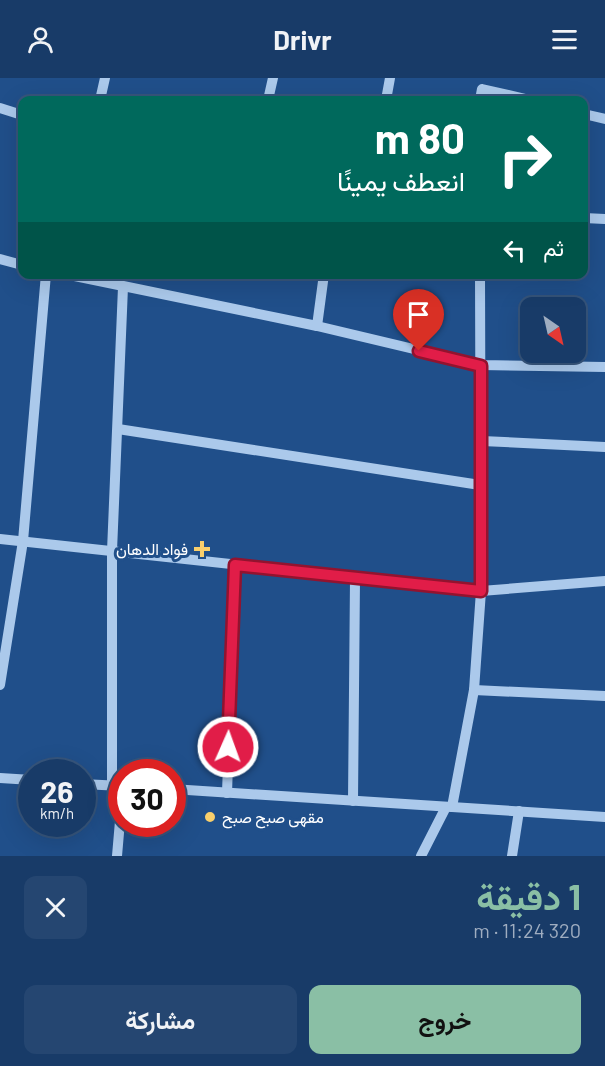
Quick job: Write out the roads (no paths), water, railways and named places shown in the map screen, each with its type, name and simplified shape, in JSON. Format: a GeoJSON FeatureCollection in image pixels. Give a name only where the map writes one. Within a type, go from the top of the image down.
{"type":"FeatureCollection","features":[{"type":"Feature","properties":{"kind":"street"},"geometry":{"type":"LineString","coordinates":[[101,96],[105,78]]}},
{"type":"Feature","properties":{"kind":"street"},"geometry":{"type":"LineString","coordinates":[[269,96],[273,78]]}},
{"type":"Feature","properties":{"kind":"street"},"geometry":{"type":"LineString","coordinates":[[387,96],[390,78]]}},
{"type":"Feature","properties":{"kind":"street"},"geometry":{"type":"LineString","coordinates":[[481,96],[482,88],[514,96]]}},
{"type":"Feature","properties":{"kind":"street"},"geometry":{"type":"LineString","coordinates":[[0,108],[18,114]]}},
{"type":"Feature","properties":{"kind":"street"},"geometry":{"type":"LineString","coordinates":[[588,115],[605,119]]}},
{"type":"Feature","properties":{"kind":"street"},"geometry":{"type":"LineString","coordinates":[[588,218],[605,219]]}},
{"type":"Feature","properties":{"kind":"street"},"geometry":{"type":"LineString","coordinates":[[0,259],[18,264]]}},
{"type":"Feature","properties":{"kind":"street"},"geometry":{"type":"LineString","coordinates":[[0,685],[23,541],[46,279]]}},
{"type":"Feature","properties":{"kind":"street"},"geometry":{"type":"LineString","coordinates":[[87,279],[317,326],[481,366],[605,367]]}},
{"type":"Feature","properties":{"kind":"street"},"geometry":{"type":"LineString","coordinates":[[317,326],[323,279]]}},
{"type":"Feature","properties":{"kind":"street"},"geometry":{"type":"LineString","coordinates":[[420,856],[449,807],[474,690],[481,591],[480,279]]}},
{"type":"Feature","properties":{"kind":"street"},"geometry":{"type":"LineString","coordinates":[[116,759],[112,551],[123,287]]}},
{"type":"Feature","properties":{"kind":"street"},"geometry":{"type":"LineString","coordinates":[[118,429],[480,485]]}},
{"type":"Feature","properties":{"kind":"street"},"geometry":{"type":"LineString","coordinates":[[482,441],[605,447]]}},
{"type":"Feature","properties":{"kind":"street"},"geometry":{"type":"LineString","coordinates":[[0,539],[481,591],[605,581]]}},
{"type":"Feature","properties":{"kind":"street"},"geometry":{"type":"LineString","coordinates":[[226,793],[235,565]]}},
{"type":"Feature","properties":{"kind":"street"},"geometry":{"type":"LineString","coordinates":[[353,801],[355,579]]}},
{"type":"Feature","properties":{"kind":"street"},"geometry":{"type":"LineString","coordinates":[[474,690],[605,696]]}},
{"type":"Feature","properties":{"kind":"street"},"geometry":{"type":"LineString","coordinates":[[0,778],[18,779]]}},
{"type":"Feature","properties":{"kind":"street"},"geometry":{"type":"LineString","coordinates":[[186,790],[605,817]]}},
{"type":"Feature","properties":{"kind":"street"},"geometry":{"type":"LineString","coordinates":[[512,856],[519,811]]}},
{"type":"Feature","properties":{"kind":"street"},"geometry":{"type":"LineString","coordinates":[[117,856],[119,837]]}},
{"type":"Feature","properties":{"kind":"place","name":"فواد الدهان"},"geometry":{"type":"Point","coordinates":[202,549]}},
{"type":"Feature","properties":{"kind":"place","name":"مقهى صبح صبح"},"geometry":{"type":"Point","coordinates":[210,817]}}]}
